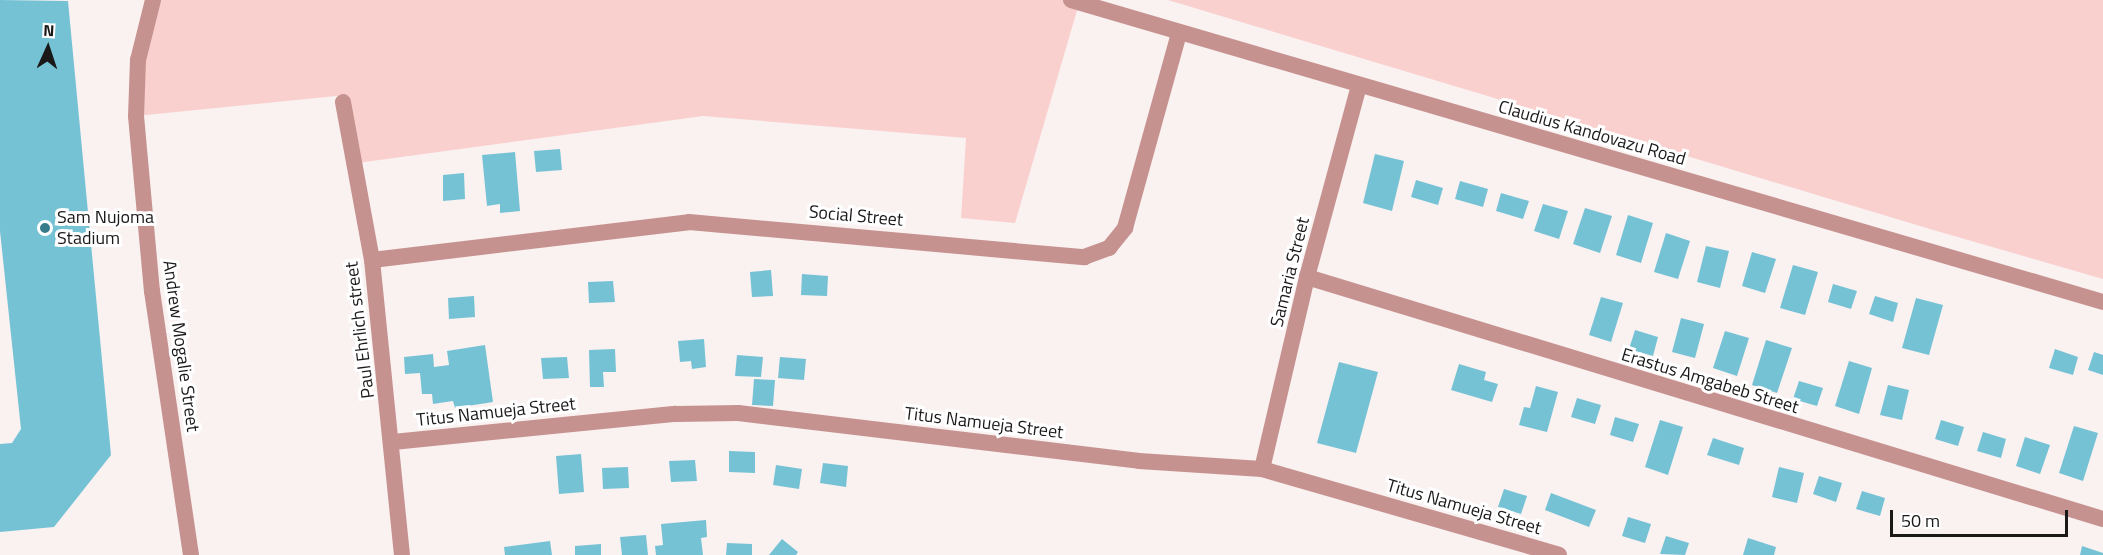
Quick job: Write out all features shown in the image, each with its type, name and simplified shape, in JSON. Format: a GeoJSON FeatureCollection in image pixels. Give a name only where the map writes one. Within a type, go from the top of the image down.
{"type":"FeatureCollection","features":[{"type":"Feature","properties":{"kind":"street","name":"Andrew Mogalie Street"},"geometry":{"type":"LineString","coordinates":[[153,0],[138,60],[136,116],[152,291],[191,555]]}},
{"type":"Feature","properties":{"kind":"street","name":"Claudius Kandovazu Road"},"geometry":{"type":"LineString","coordinates":[[1071,0],[2103,302]]}},
{"type":"Feature","properties":{"kind":"street","name":"Social Street"},"geometry":{"type":"LineString","coordinates":[[372,260],[689,222],[1084,257],[1109,248],[1125,228],[1179,33]]}},
{"type":"Feature","properties":{"kind":"street","name":"Samaria Street"},"geometry":{"type":"LineString","coordinates":[[1262,469],[1307,277],[1359,86]]}},
{"type":"Feature","properties":{"kind":"street","name":"Paul Ehrlich street"},"geometry":{"type":"LineString","coordinates":[[343,102],[372,260],[393,442],[402,555]]}},
{"type":"Feature","properties":{"kind":"street","name":"Erastus Amgabeb Street"},"geometry":{"type":"LineString","coordinates":[[1307,277],[2103,519]]}},
{"type":"Feature","properties":{"kind":"street","name":"Titus Namueja Street"},"geometry":{"type":"LineString","coordinates":[[393,442],[676,414],[738,413],[1129,460],[1262,469],[1559,555]]}},
{"type":"Feature","properties":{"kind":"shaded area"},"geometry":{"type":"Polygon","coordinates":[[[153,0],[1080,0],[1015,223],[961,218],[966,138],[703,116],[357,163],[346,95],[136,116],[153,0]]]}},
{"type":"Feature","properties":{"kind":"shaded area"},"geometry":{"type":"Polygon","coordinates":[[[1168,0],[2103,0],[2103,279],[1930,229],[1168,0]]]}},
{"type":"Feature","properties":{"kind":"building","name":"Sam Nujoma Stadium"},"geometry":{"type":"Polygon","coordinates":[[[0,0],[68,1],[111,455],[54,527],[0,532],[0,444],[12,443],[21,429],[0,231],[0,0]]]}},
{"type":"Feature","properties":{"kind":"building"},"geometry":{"type":"Polygon","coordinates":[[[560,149],[562,170],[536,172],[534,151],[560,149]]]}},
{"type":"Feature","properties":{"kind":"building"},"geometry":{"type":"Polygon","coordinates":[[[515,152],[520,211],[500,213],[500,204],[487,206],[482,155],[515,152]]]}},
{"type":"Feature","properties":{"kind":"building"},"geometry":{"type":"Polygon","coordinates":[[[1375,154],[1404,161],[1392,211],[1363,203],[1375,154]]]}},
{"type":"Feature","properties":{"kind":"building"},"geometry":{"type":"Polygon","coordinates":[[[464,173],[465,199],[443,201],[443,175],[464,173]]]}},
{"type":"Feature","properties":{"kind":"building"},"geometry":{"type":"Polygon","coordinates":[[[1416,180],[1443,188],[1438,205],[1411,197],[1416,180]]]}},
{"type":"Feature","properties":{"kind":"building"},"geometry":{"type":"Polygon","coordinates":[[[1460,181],[1488,189],[1483,207],[1455,199],[1460,181]]]}},
{"type":"Feature","properties":{"kind":"building"},"geometry":{"type":"Polygon","coordinates":[[[1501,193],[1529,201],[1523,219],[1496,211],[1501,193]]]}},
{"type":"Feature","properties":{"kind":"building"},"geometry":{"type":"Polygon","coordinates":[[[1543,204],[1568,211],[1559,239],[1534,231],[1543,204]]]}},
{"type":"Feature","properties":{"kind":"building"},"geometry":{"type":"Polygon","coordinates":[[[1585,208],[1612,216],[1600,253],[1573,244],[1585,208]]]}},
{"type":"Feature","properties":{"kind":"building"},"geometry":{"type":"Polygon","coordinates":[[[1628,215],[1653,223],[1641,263],[1616,255],[1628,215]]]}},
{"type":"Feature","properties":{"kind":"building"},"geometry":{"type":"Polygon","coordinates":[[[1666,233],[1690,241],[1678,279],[1654,272],[1666,233]]]}},
{"type":"Feature","properties":{"kind":"building"},"geometry":{"type":"Polygon","coordinates":[[[1706,246],[1729,251],[1720,288],[1697,282],[1706,246]]]}},
{"type":"Feature","properties":{"kind":"building"},"geometry":{"type":"Polygon","coordinates":[[[1752,252],[1776,259],[1765,293],[1742,286],[1752,252]]]}},
{"type":"Feature","properties":{"kind":"building"},"geometry":{"type":"Polygon","coordinates":[[[1793,265],[1818,272],[1805,315],[1780,308],[1793,265]]]}},
{"type":"Feature","properties":{"kind":"building"},"geometry":{"type":"Polygon","coordinates":[[[771,270],[773,296],[752,297],[750,272],[771,270]]]}},
{"type":"Feature","properties":{"kind":"building"},"geometry":{"type":"Polygon","coordinates":[[[802,274],[828,276],[827,296],[801,295],[802,274]]]}},
{"type":"Feature","properties":{"kind":"building"},"geometry":{"type":"Polygon","coordinates":[[[613,281],[615,302],[589,303],[588,282],[613,281]]]}},
{"type":"Feature","properties":{"kind":"building"},"geometry":{"type":"Polygon","coordinates":[[[1833,284],[1857,291],[1851,309],[1828,302],[1833,284]]]}},
{"type":"Feature","properties":{"kind":"building"},"geometry":{"type":"Polygon","coordinates":[[[474,296],[475,317],[449,319],[448,298],[474,296]]]}},
{"type":"Feature","properties":{"kind":"building"},"geometry":{"type":"Polygon","coordinates":[[[1875,296],[1898,303],[1893,322],[1869,314],[1875,296]]]}},
{"type":"Feature","properties":{"kind":"building"},"geometry":{"type":"Polygon","coordinates":[[[1601,297],[1623,303],[1611,342],[1589,335],[1601,297]]]}},
{"type":"Feature","properties":{"kind":"building"},"geometry":{"type":"Polygon","coordinates":[[[1916,298],[1943,305],[1929,355],[1902,348],[1916,298]]]}},
{"type":"Feature","properties":{"kind":"building"},"geometry":{"type":"Polygon","coordinates":[[[1681,318],[1704,324],[1695,358],[1672,352],[1681,318]]]}},
{"type":"Feature","properties":{"kind":"building"},"geometry":{"type":"Polygon","coordinates":[[[1635,330],[1658,337],[1653,356],[1629,349],[1635,330]]]}},
{"type":"Feature","properties":{"kind":"building"},"geometry":{"type":"Polygon","coordinates":[[[1725,331],[1749,338],[1737,376],[1713,368],[1725,331]]]}},
{"type":"Feature","properties":{"kind":"building"},"geometry":{"type":"Polygon","coordinates":[[[704,339],[706,367],[692,369],[691,361],[680,362],[678,341],[704,339]]]}},
{"type":"Feature","properties":{"kind":"building"},"geometry":{"type":"Polygon","coordinates":[[[1766,340],[1792,348],[1777,393],[1752,385],[1766,340]]]}},
{"type":"Feature","properties":{"kind":"building"},"geometry":{"type":"Polygon","coordinates":[[[485,345],[493,402],[455,408],[453,401],[433,404],[432,394],[422,394],[420,373],[405,374],[404,357],[433,354],[434,367],[449,365],[447,351],[485,345]]]}},
{"type":"Feature","properties":{"kind":"building"},"geometry":{"type":"Polygon","coordinates":[[[615,349],[616,372],[603,372],[604,387],[590,387],[589,350],[615,349]]]}},
{"type":"Feature","properties":{"kind":"building"},"geometry":{"type":"Polygon","coordinates":[[[2055,349],[2078,357],[2073,375],[2049,368],[2055,349]]]}},
{"type":"Feature","properties":{"kind":"building"},"geometry":{"type":"Polygon","coordinates":[[[2094,352],[2103,355],[2103,375],[2088,370],[2094,352]]]}},
{"type":"Feature","properties":{"kind":"building"},"geometry":{"type":"Polygon","coordinates":[[[737,355],[763,357],[761,377],[735,376],[737,355]]]}},
{"type":"Feature","properties":{"kind":"building"},"geometry":{"type":"Polygon","coordinates":[[[567,357],[569,378],[543,379],[541,358],[567,357]]]}},
{"type":"Feature","properties":{"kind":"building"},"geometry":{"type":"Polygon","coordinates":[[[780,357],[806,359],[804,380],[778,378],[780,357]]]}},
{"type":"Feature","properties":{"kind":"building"},"geometry":{"type":"Polygon","coordinates":[[[1849,361],[1872,368],[1859,414],[1835,406],[1849,361]]]}},
{"type":"Feature","properties":{"kind":"building"},"geometry":{"type":"Polygon","coordinates":[[[1339,362],[1378,372],[1356,453],[1317,443],[1339,362]]]}},
{"type":"Feature","properties":{"kind":"building"},"geometry":{"type":"Polygon","coordinates":[[[1459,364],[1486,372],[1484,380],[1498,384],[1492,402],[1451,390],[1459,364]]]}},
{"type":"Feature","properties":{"kind":"building"},"geometry":{"type":"Polygon","coordinates":[[[754,379],[775,380],[773,406],[752,405],[754,379]]]}},
{"type":"Feature","properties":{"kind":"building"},"geometry":{"type":"Polygon","coordinates":[[[1799,381],[1823,388],[1817,406],[1793,399],[1799,381]]]}},
{"type":"Feature","properties":{"kind":"building"},"geometry":{"type":"Polygon","coordinates":[[[1888,385],[1909,390],[1902,420],[1880,415],[1888,385]]]}},
{"type":"Feature","properties":{"kind":"building"},"geometry":{"type":"Polygon","coordinates":[[[1536,386],[1558,392],[1547,432],[1519,425],[1524,407],[1530,408],[1536,386]]]}},
{"type":"Feature","properties":{"kind":"building"},"geometry":{"type":"Polygon","coordinates":[[[1577,398],[1601,405],[1595,424],[1571,417],[1577,398]]]}},
{"type":"Feature","properties":{"kind":"building"},"geometry":{"type":"Polygon","coordinates":[[[1615,417],[1639,424],[1633,442],[1610,435],[1615,417]]]}},
{"type":"Feature","properties":{"kind":"building"},"geometry":{"type":"Polygon","coordinates":[[[1660,420],[1683,427],[1668,475],[1645,467],[1660,420]]]}},
{"type":"Feature","properties":{"kind":"building"},"geometry":{"type":"Polygon","coordinates":[[[1941,420],[1964,427],[1958,446],[1935,439],[1941,420]]]}},
{"type":"Feature","properties":{"kind":"building"},"geometry":{"type":"Polygon","coordinates":[[[2074,426],[2098,433],[2083,481],[2059,473],[2074,426]]]}},
{"type":"Feature","properties":{"kind":"building"},"geometry":{"type":"Polygon","coordinates":[[[1983,432],[2006,439],[2001,458],[1977,451],[1983,432]]]}},
{"type":"Feature","properties":{"kind":"building"},"geometry":{"type":"Polygon","coordinates":[[[2025,437],[2050,445],[2040,474],[2016,466],[2025,437]]]}},
{"type":"Feature","properties":{"kind":"building"},"geometry":{"type":"Polygon","coordinates":[[[1713,438],[1744,448],[1739,465],[1707,455],[1713,438]]]}},
{"type":"Feature","properties":{"kind":"building"},"geometry":{"type":"Polygon","coordinates":[[[729,451],[755,452],[755,473],[729,472],[729,451]]]}},
{"type":"Feature","properties":{"kind":"building"},"geometry":{"type":"Polygon","coordinates":[[[581,454],[584,492],[559,494],[556,456],[581,454]]]}},
{"type":"Feature","properties":{"kind":"building"},"geometry":{"type":"Polygon","coordinates":[[[695,460],[697,481],[671,482],[669,461],[695,460]]]}},
{"type":"Feature","properties":{"kind":"building"},"geometry":{"type":"Polygon","coordinates":[[[823,463],[848,466],[846,487],[820,483],[823,463]]]}},
{"type":"Feature","properties":{"kind":"building"},"geometry":{"type":"Polygon","coordinates":[[[776,465],[802,469],[799,489],[773,485],[776,465]]]}},
{"type":"Feature","properties":{"kind":"building"},"geometry":{"type":"Polygon","coordinates":[[[628,467],[629,488],[603,489],[602,468],[628,467]]]}},
{"type":"Feature","properties":{"kind":"building"},"geometry":{"type":"Polygon","coordinates":[[[1779,467],[1804,473],[1797,503],[1772,497],[1779,467]]]}},
{"type":"Feature","properties":{"kind":"building"},"geometry":{"type":"Polygon","coordinates":[[[1819,476],[1842,483],[1836,502],[1813,494],[1819,476]]]}},
{"type":"Feature","properties":{"kind":"building"},"geometry":{"type":"Polygon","coordinates":[[[1504,489],[1527,496],[1521,514],[1498,507],[1504,489]]]}},
{"type":"Feature","properties":{"kind":"building"},"geometry":{"type":"Polygon","coordinates":[[[1862,491],[1885,498],[1880,516],[1856,509],[1862,491]]]}},
{"type":"Feature","properties":{"kind":"building"},"geometry":{"type":"Polygon","coordinates":[[[1551,493],[1596,510],[1589,527],[1545,510],[1551,493]]]}},
{"type":"Feature","properties":{"kind":"building"},"geometry":{"type":"Polygon","coordinates":[[[1628,517],[1651,524],[1645,543],[1622,536],[1628,517]]]}},
{"type":"Feature","properties":{"kind":"building"},"geometry":{"type":"Polygon","coordinates":[[[706,520],[707,537],[701,538],[703,555],[656,555],[655,546],[663,545],[661,524],[706,520]]]}},
{"type":"Feature","properties":{"kind":"building"},"geometry":{"type":"Polygon","coordinates":[[[646,535],[648,555],[622,555],[620,537],[646,535]]]}},
{"type":"Feature","properties":{"kind":"building"},"geometry":{"type":"Polygon","coordinates":[[[1666,536],[1689,543],[1685,555],[1660,554],[1666,536]]]}},
{"type":"Feature","properties":{"kind":"building"},"geometry":{"type":"Polygon","coordinates":[[[1748,538],[1776,547],[1774,555],[1743,555],[1748,538]]]}},
{"type":"Feature","properties":{"kind":"building"},"geometry":{"type":"Polygon","coordinates":[[[782,539],[798,552],[796,555],[769,555],[782,539]]]}},
{"type":"Feature","properties":{"kind":"building"},"geometry":{"type":"Polygon","coordinates":[[[550,541],[552,555],[505,555],[504,547],[550,541]]]}},
{"type":"Feature","properties":{"kind":"building"},"geometry":{"type":"Polygon","coordinates":[[[727,543],[752,544],[752,555],[726,555],[727,543]]]}},
{"type":"Feature","properties":{"kind":"building"},"geometry":{"type":"Polygon","coordinates":[[[601,544],[601,555],[575,555],[575,546],[601,544]]]}},
{"type":"Feature","properties":{"kind":"building"},"geometry":{"type":"Polygon","coordinates":[[[2082,546],[2103,553],[2103,555],[2080,555],[2082,546]]]}},
{"type":"Feature","properties":{"kind":"place","name":"Sam Nujoma Stadium"},"geometry":{"type":"Point","coordinates":[45,228]}}]}
